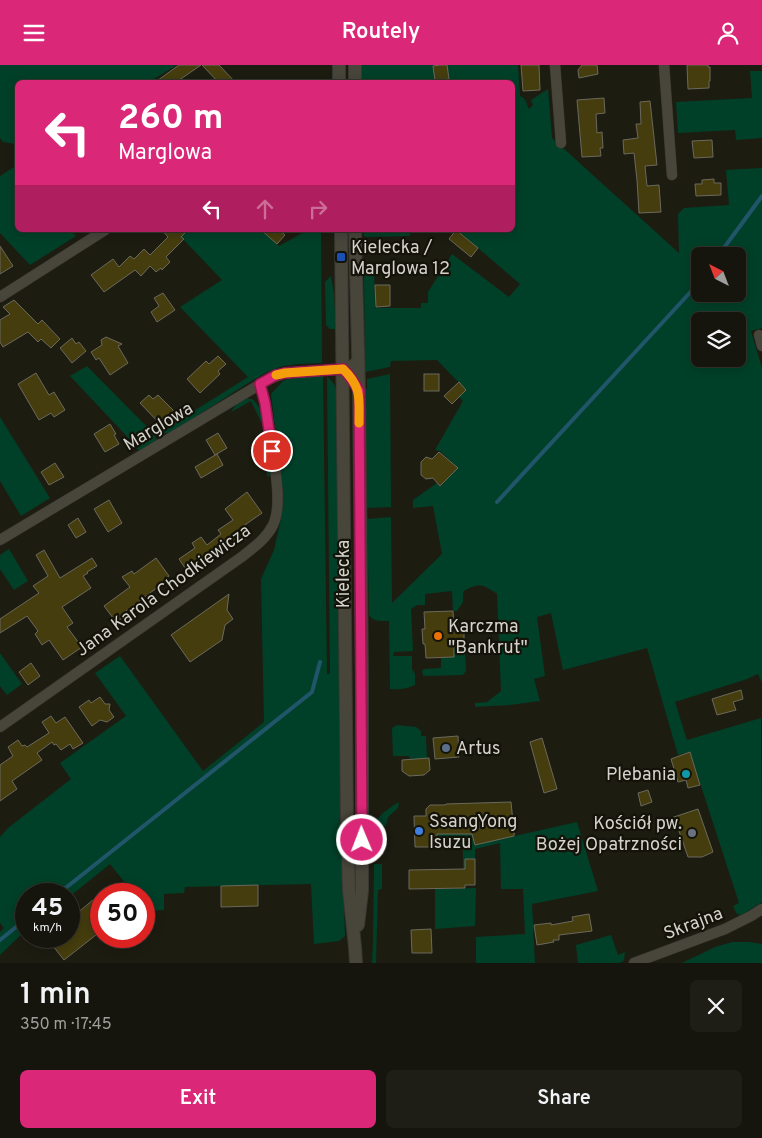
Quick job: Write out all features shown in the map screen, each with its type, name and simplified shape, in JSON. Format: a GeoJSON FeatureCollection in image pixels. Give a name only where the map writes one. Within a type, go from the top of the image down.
{"type":"FeatureCollection","features":[{"type":"Feature","properties":{"kind":"main road"},"geometry":{"type":"LineString","coordinates":[[339,65],[339,80]]}},
{"type":"Feature","properties":{"kind":"main road"},"geometry":{"type":"LineString","coordinates":[[354,80],[355,65]]}},
{"type":"Feature","properties":{"kind":"main road","name":"Kielecka"},"geometry":{"type":"LineString","coordinates":[[341,232],[349,890],[356,963]]}},
{"type":"Feature","properties":{"kind":"main road","name":"Kielecka"},"geometry":{"type":"LineString","coordinates":[[355,232],[359,391],[362,891],[355,947]]}},
{"type":"Feature","properties":{"kind":"street"},"geometry":{"type":"LineString","coordinates":[[555,65],[560,143]]}},
{"type":"Feature","properties":{"kind":"street"},"geometry":{"type":"LineString","coordinates":[[664,65],[672,175]]}},
{"type":"Feature","properties":{"kind":"street"},"geometry":{"type":"LineString","coordinates":[[0,297],[102,232]]}},
{"type":"Feature","properties":{"kind":"street"},"geometry":{"type":"LineString","coordinates":[[759,335],[762,346]]}},
{"type":"Feature","properties":{"kind":"street","name":"Marglowa"},"geometry":{"type":"LineString","coordinates":[[0,541],[276,375],[343,369],[358,361]]}},
{"type":"Feature","properties":{"kind":"street"},"geometry":{"type":"LineString","coordinates":[[343,369],[353,380],[359,391]]}},
{"type":"Feature","properties":{"kind":"street","name":"Jana Karola Chodkiewicza"},"geometry":{"type":"LineString","coordinates":[[0,727],[243,555],[258,544],[269,532],[276,515],[277,483],[265,403],[260,384]]}},
{"type":"Feature","properties":{"kind":"street","name":"Skrajna"},"geometry":{"type":"LineString","coordinates":[[634,963],[724,929],[762,909]]}},
{"type":"Feature","properties":{"kind":"green space"},"geometry":{"type":"Polygon","coordinates":[[[0,65],[177,65],[152,80],[15,80],[15,144],[3,142],[0,138],[0,65]]]}},
{"type":"Feature","properties":{"kind":"green space"},"geometry":{"type":"Polygon","coordinates":[[[362,65],[518,65],[520,96],[525,100],[529,109],[533,105],[531,100],[548,89],[552,138],[679,253],[678,214],[684,208],[729,205],[726,170],[762,168],[762,328],[751,331],[762,368],[762,683],[758,674],[675,702],[687,740],[761,718],[762,902],[743,914],[737,914],[733,906],[739,903],[690,752],[678,755],[647,648],[563,670],[551,613],[537,617],[545,676],[534,679],[540,701],[475,707],[475,703],[487,702],[501,691],[497,594],[488,588],[474,586],[464,591],[463,602],[457,611],[453,611],[452,591],[425,594],[425,605],[417,605],[411,609],[413,651],[394,652],[393,656],[412,656],[415,685],[403,689],[390,689],[389,621],[375,620],[369,615],[367,519],[391,517],[392,603],[442,554],[433,506],[413,508],[413,500],[437,483],[441,486],[458,468],[440,451],[435,450],[463,401],[459,397],[466,390],[437,360],[391,361],[390,367],[365,372],[364,269],[374,268],[375,308],[421,308],[421,303],[428,303],[428,292],[452,254],[509,297],[520,284],[459,232],[515,232],[515,80],[362,80],[362,65]]]}},
{"type":"Feature","properties":{"kind":"green space"},"geometry":{"type":"Polygon","coordinates":[[[750,71],[762,71],[762,138],[736,140],[735,130],[678,133],[676,102],[752,98],[750,71]]]}},
{"type":"Feature","properties":{"kind":"green space"},"geometry":{"type":"Polygon","coordinates":[[[14,167],[15,169],[15,232],[73,232],[76,236],[30,265],[0,233],[0,176],[14,167]]]}},
{"type":"Feature","properties":{"kind":"green space"},"geometry":{"type":"Polygon","coordinates":[[[185,232],[263,232],[279,246],[304,232],[321,232],[322,363],[283,366],[267,372],[169,434],[162,431],[248,377],[180,307],[222,280],[181,237],[185,232]]]}},
{"type":"Feature","properties":{"kind":"green space"},"geometry":{"type":"Polygon","coordinates":[[[363,232],[410,232],[410,236],[364,236],[363,232]]]}},
{"type":"Feature","properties":{"kind":"green space"},"geometry":{"type":"Polygon","coordinates":[[[331,276],[336,329],[330,329],[326,325],[325,282],[331,276]]]}},
{"type":"Feature","properties":{"kind":"green space"},"geometry":{"type":"Polygon","coordinates":[[[87,366],[155,435],[157,441],[139,451],[70,376],[87,366]]]}},
{"type":"Feature","properties":{"kind":"green space"},"geometry":{"type":"Polygon","coordinates":[[[390,374],[391,507],[367,508],[365,391],[367,379],[390,374]]]}},
{"type":"Feature","properties":{"kind":"green space"},"geometry":{"type":"Polygon","coordinates":[[[323,375],[327,674],[330,674],[327,376],[334,384],[337,392],[345,936],[339,941],[314,944],[311,884],[185,887],[184,893],[164,894],[164,910],[155,911],[155,883],[125,883],[110,864],[80,888],[80,883],[15,883],[15,941],[0,955],[0,932],[4,928],[0,923],[0,837],[8,828],[71,779],[60,763],[126,716],[95,673],[120,656],[203,771],[264,722],[261,579],[274,550],[281,519],[282,483],[271,394],[283,381],[292,377],[323,375]]]}},
{"type":"Feature","properties":{"kind":"green space"},"geometry":{"type":"Polygon","coordinates":[[[247,399],[252,399],[257,405],[265,423],[271,475],[267,477],[264,428],[251,401],[231,412],[237,404],[247,399]]]}},
{"type":"Feature","properties":{"kind":"green space"},"geometry":{"type":"Polygon","coordinates":[[[0,417],[50,498],[21,516],[0,481],[0,417]]]}},
{"type":"Feature","properties":{"kind":"green space"},"geometry":{"type":"Polygon","coordinates":[[[9,549],[28,581],[14,590],[0,569],[0,555],[9,549]]]}},
{"type":"Feature","properties":{"kind":"green space"},"geometry":{"type":"Polygon","coordinates":[[[464,631],[466,671],[463,675],[423,676],[422,671],[424,669],[441,668],[441,658],[454,657],[454,643],[464,643],[464,631]]]}},
{"type":"Feature","properties":{"kind":"green space"},"geometry":{"type":"Polygon","coordinates":[[[0,653],[22,684],[7,695],[0,686],[0,653]]]}},
{"type":"Feature","properties":{"kind":"green space"},"geometry":{"type":"Polygon","coordinates":[[[397,725],[416,727],[421,731],[421,736],[426,736],[427,760],[425,758],[410,759],[409,756],[393,756],[392,728],[397,725]]]}},
{"type":"Feature","properties":{"kind":"green space"},"geometry":{"type":"Polygon","coordinates":[[[399,802],[398,808],[388,817],[386,825],[377,834],[374,834],[374,826],[378,818],[399,802]]]}},
{"type":"Feature","properties":{"kind":"green space"},"geometry":{"type":"Polygon","coordinates":[[[577,822],[598,891],[532,904],[535,963],[476,963],[476,937],[525,934],[523,889],[501,889],[500,843],[475,849],[475,859],[465,860],[465,869],[463,869],[463,847],[437,847],[437,834],[472,834],[475,845],[577,822]]]}},
{"type":"Feature","properties":{"kind":"green space"},"geometry":{"type":"Polygon","coordinates":[[[374,864],[382,864],[382,889],[378,890],[376,963],[372,963],[373,942],[374,864]]]}},
{"type":"Feature","properties":{"kind":"green space"},"geometry":{"type":"Polygon","coordinates":[[[476,888],[475,926],[435,929],[435,889],[476,888]]]}},
{"type":"Feature","properties":{"kind":"green space"},"geometry":{"type":"Polygon","coordinates":[[[611,935],[618,955],[625,952],[624,960],[620,963],[578,963],[576,945],[611,935]]]}},
{"type":"Feature","properties":{"kind":"green space"},"geometry":{"type":"Polygon","coordinates":[[[732,942],[762,944],[762,963],[682,963],[715,947],[732,942]]]}},
{"type":"Feature","properties":{"kind":"building"},"geometry":{"type":"Polygon","coordinates":[[[179,65],[201,65],[179,80],[158,80],[179,65]]]}},
{"type":"Feature","properties":{"kind":"building"},"geometry":{"type":"Polygon","coordinates":[[[202,65],[219,65],[233,80],[216,80],[202,65]]]}},
{"type":"Feature","properties":{"kind":"building"},"geometry":{"type":"Polygon","coordinates":[[[447,65],[449,79],[435,80],[433,66],[447,65]]]}},
{"type":"Feature","properties":{"kind":"building"},"geometry":{"type":"Polygon","coordinates":[[[521,65],[539,65],[540,90],[523,91],[521,65]]]}},
{"type":"Feature","properties":{"kind":"building"},"geometry":{"type":"Polygon","coordinates":[[[582,65],[597,65],[598,74],[579,78],[578,70],[582,65]]]}},
{"type":"Feature","properties":{"kind":"building"},"geometry":{"type":"Polygon","coordinates":[[[687,65],[708,65],[710,67],[709,88],[688,89],[687,65]]]}},
{"type":"Feature","properties":{"kind":"building"},"geometry":{"type":"Polygon","coordinates":[[[604,98],[605,113],[596,114],[597,133],[602,132],[603,148],[600,148],[601,156],[582,157],[577,100],[604,98]]]}},
{"type":"Feature","properties":{"kind":"building"},"geometry":{"type":"Polygon","coordinates":[[[650,101],[657,165],[645,166],[647,186],[659,185],[661,212],[639,213],[634,153],[624,154],[623,140],[638,138],[636,124],[641,124],[640,102],[650,101]]]}},
{"type":"Feature","properties":{"kind":"building"},"geometry":{"type":"Polygon","coordinates":[[[712,140],[713,157],[694,158],[692,141],[712,140]]]}},
{"type":"Feature","properties":{"kind":"building"},"geometry":{"type":"Polygon","coordinates":[[[714,179],[714,183],[721,183],[721,195],[696,196],[695,184],[702,184],[702,180],[714,179]]]}},
{"type":"Feature","properties":{"kind":"building"},"geometry":{"type":"Polygon","coordinates":[[[164,232],[186,232],[181,237],[184,239],[166,257],[170,262],[162,270],[161,268],[156,272],[150,266],[141,276],[135,270],[104,292],[91,275],[113,259],[119,267],[130,256],[134,259],[144,249],[150,255],[168,237],[164,232]]]}},
{"type":"Feature","properties":{"kind":"building"},"geometry":{"type":"Polygon","coordinates":[[[263,232],[281,232],[285,235],[277,244],[263,232]]]}},
{"type":"Feature","properties":{"kind":"building"},"geometry":{"type":"Polygon","coordinates":[[[454,232],[458,232],[478,248],[471,257],[449,239],[454,232]]]}},
{"type":"Feature","properties":{"kind":"building"},"geometry":{"type":"Polygon","coordinates":[[[0,246],[13,266],[0,274],[0,246]]]}},
{"type":"Feature","properties":{"kind":"building"},"geometry":{"type":"Polygon","coordinates":[[[375,285],[390,285],[390,306],[376,307],[375,285]]]}},
{"type":"Feature","properties":{"kind":"building"},"geometry":{"type":"Polygon","coordinates":[[[163,293],[175,310],[157,322],[151,312],[159,306],[154,298],[163,293]]]}},
{"type":"Feature","properties":{"kind":"building"},"geometry":{"type":"Polygon","coordinates":[[[14,300],[38,324],[42,320],[60,339],[51,348],[41,339],[38,342],[28,332],[3,347],[0,342],[0,320],[10,314],[3,307],[14,300]]]}},
{"type":"Feature","properties":{"kind":"building"},"geometry":{"type":"Polygon","coordinates":[[[106,337],[122,344],[118,346],[128,363],[110,375],[99,358],[96,360],[91,352],[102,345],[101,340],[106,337]]]}},
{"type":"Feature","properties":{"kind":"building"},"geometry":{"type":"Polygon","coordinates":[[[72,338],[76,344],[79,342],[86,351],[72,363],[60,348],[72,338]]]}},
{"type":"Feature","properties":{"kind":"building"},"geometry":{"type":"Polygon","coordinates":[[[218,356],[226,364],[218,371],[220,374],[200,393],[187,379],[206,361],[209,364],[218,356]]]}},
{"type":"Feature","properties":{"kind":"building"},"geometry":{"type":"Polygon","coordinates":[[[36,373],[49,395],[54,392],[65,410],[54,417],[51,413],[39,420],[18,384],[36,373]]]}},
{"type":"Feature","properties":{"kind":"building"},"geometry":{"type":"Polygon","coordinates":[[[424,374],[439,374],[439,391],[424,391],[424,374]]]}},
{"type":"Feature","properties":{"kind":"building"},"geometry":{"type":"Polygon","coordinates":[[[459,382],[466,390],[452,404],[444,396],[459,382]]]}},
{"type":"Feature","properties":{"kind":"building"},"geometry":{"type":"Polygon","coordinates":[[[149,395],[153,399],[158,395],[176,413],[162,426],[140,403],[149,395]]]}},
{"type":"Feature","properties":{"kind":"building"},"geometry":{"type":"Polygon","coordinates":[[[110,424],[119,444],[105,452],[94,434],[110,424]]]}},
{"type":"Feature","properties":{"kind":"building"},"geometry":{"type":"Polygon","coordinates":[[[218,433],[227,448],[215,455],[206,440],[218,433]]]}},
{"type":"Feature","properties":{"kind":"building"},"geometry":{"type":"Polygon","coordinates":[[[439,452],[458,468],[440,486],[433,478],[426,479],[421,475],[421,462],[426,457],[432,459],[439,452]]]}},
{"type":"Feature","properties":{"kind":"building"},"geometry":{"type":"Polygon","coordinates":[[[217,454],[223,465],[201,478],[195,467],[217,454]]]}},
{"type":"Feature","properties":{"kind":"building"},"geometry":{"type":"Polygon","coordinates":[[[55,463],[64,477],[49,485],[41,472],[55,463]]]}},
{"type":"Feature","properties":{"kind":"building"},"geometry":{"type":"Polygon","coordinates":[[[247,492],[262,513],[239,529],[246,539],[231,549],[227,543],[187,571],[179,559],[195,548],[192,543],[201,537],[207,545],[221,534],[218,530],[233,520],[225,509],[247,492]]]}},
{"type":"Feature","properties":{"kind":"building"},"geometry":{"type":"Polygon","coordinates":[[[109,500],[122,523],[108,532],[94,509],[109,500]]]}},
{"type":"Feature","properties":{"kind":"building"},"geometry":{"type":"Polygon","coordinates":[[[78,518],[86,532],[76,538],[68,525],[78,518]]]}},
{"type":"Feature","properties":{"kind":"building"},"geometry":{"type":"Polygon","coordinates":[[[44,550],[60,578],[92,558],[97,566],[83,576],[91,588],[62,607],[73,623],[67,627],[82,647],[63,660],[49,640],[42,645],[35,634],[38,631],[27,616],[0,633],[0,619],[39,593],[33,586],[48,576],[36,555],[44,550]]]}},
{"type":"Feature","properties":{"kind":"building"},"geometry":{"type":"Polygon","coordinates":[[[156,558],[169,576],[165,579],[166,581],[126,611],[128,614],[116,622],[104,606],[130,587],[122,577],[132,571],[134,574],[156,558]]]}},
{"type":"Feature","properties":{"kind":"building"},"geometry":{"type":"Polygon","coordinates":[[[229,594],[227,610],[233,619],[225,625],[222,640],[190,662],[171,635],[229,594]]]}},
{"type":"Feature","properties":{"kind":"building"},"geometry":{"type":"Polygon","coordinates":[[[453,611],[454,628],[458,628],[458,631],[464,631],[464,643],[454,643],[454,657],[426,658],[422,629],[425,629],[424,612],[453,611]]]}},
{"type":"Feature","properties":{"kind":"building"},"geometry":{"type":"Polygon","coordinates":[[[31,663],[40,676],[28,685],[19,672],[31,663]]]}},
{"type":"Feature","properties":{"kind":"building"},"geometry":{"type":"Polygon","coordinates":[[[741,690],[743,699],[733,702],[736,710],[717,715],[712,699],[741,690]]]}},
{"type":"Feature","properties":{"kind":"building"},"geometry":{"type":"Polygon","coordinates":[[[100,697],[105,704],[110,704],[109,710],[114,717],[107,722],[100,720],[92,726],[79,707],[89,700],[91,703],[100,697]]]}},
{"type":"Feature","properties":{"kind":"building"},"geometry":{"type":"Polygon","coordinates":[[[51,716],[56,723],[65,717],[83,743],[73,749],[70,744],[61,750],[52,742],[37,753],[42,760],[12,781],[17,789],[0,801],[0,765],[13,756],[8,747],[18,740],[22,746],[25,745],[27,747],[49,733],[42,722],[51,716]]]}},
{"type":"Feature","properties":{"kind":"building"},"geometry":{"type":"Polygon","coordinates":[[[458,736],[459,757],[435,759],[433,738],[458,736]]]}},
{"type":"Feature","properties":{"kind":"building"},"geometry":{"type":"Polygon","coordinates":[[[542,738],[557,789],[544,793],[530,742],[542,738]]]}},
{"type":"Feature","properties":{"kind":"building","name":"Plebania"},"geometry":{"type":"Polygon","coordinates":[[[690,752],[700,785],[688,788],[686,780],[678,782],[671,759],[690,752]]]}},
{"type":"Feature","properties":{"kind":"building"},"geometry":{"type":"Polygon","coordinates":[[[429,758],[430,770],[424,775],[409,776],[402,771],[402,760],[429,758]]]}},
{"type":"Feature","properties":{"kind":"building"},"geometry":{"type":"Polygon","coordinates":[[[648,790],[652,802],[641,806],[638,793],[648,790]]]}},
{"type":"Feature","properties":{"kind":"building"},"geometry":{"type":"Polygon","coordinates":[[[511,802],[513,822],[515,822],[514,836],[475,845],[472,834],[437,834],[437,847],[415,847],[414,816],[426,816],[426,809],[430,805],[511,802]]]}},
{"type":"Feature","properties":{"kind":"building","name":"Kościół pw. Bożej Opatrzności"},"geometry":{"type":"Polygon","coordinates":[[[698,809],[713,852],[702,857],[688,857],[678,828],[672,830],[668,819],[698,809]]]}},
{"type":"Feature","properties":{"kind":"building"},"geometry":{"type":"Polygon","coordinates":[[[465,859],[475,859],[475,885],[465,885],[465,888],[409,889],[409,870],[465,869],[465,859]]]}},
{"type":"Feature","properties":{"kind":"building"},"geometry":{"type":"Polygon","coordinates":[[[258,885],[258,906],[221,907],[221,886],[258,885]]]}},
{"type":"Feature","properties":{"kind":"building"},"geometry":{"type":"Polygon","coordinates":[[[90,902],[90,940],[80,947],[80,911],[90,902]]]}},
{"type":"Feature","properties":{"kind":"building"},"geometry":{"type":"Polygon","coordinates":[[[589,914],[592,931],[559,935],[559,940],[537,945],[534,925],[551,923],[551,925],[573,921],[572,917],[589,914]]]}},
{"type":"Feature","properties":{"kind":"building"},"geometry":{"type":"Polygon","coordinates":[[[431,929],[432,953],[412,953],[411,930],[431,929]]]}},
{"type":"Feature","properties":{"kind":"building"},"geometry":{"type":"Polygon","coordinates":[[[54,948],[79,948],[64,960],[54,948]]]}},
{"type":"Feature","properties":{"kind":"waterway"},"geometry":{"type":"LineString","coordinates":[[725,247],[762,196]]}},
{"type":"Feature","properties":{"kind":"waterway"},"geometry":{"type":"LineString","coordinates":[[497,502],[691,292]]}},
{"type":"Feature","properties":{"kind":"waterway"},"geometry":{"type":"LineString","coordinates":[[72,883],[312,692],[320,662]]}},
{"type":"Feature","properties":{"kind":"waterway"},"geometry":{"type":"LineString","coordinates":[[0,940],[15,928]]}},
{"type":"Feature","properties":{"kind":"slow traffic"},"geometry":{"type":"LineString","coordinates":[[276,375],[343,369],[353,380],[359,391],[359,423]]}},
{"type":"Feature","properties":{"kind":"place","name":"Kielecka / Marglowa 12"},"geometry":{"type":"Point","coordinates":[341,257]}},
{"type":"Feature","properties":{"kind":"place","name":"Karczma \"Bankrut\""},"geometry":{"type":"Point","coordinates":[438,636]}},
{"type":"Feature","properties":{"kind":"place","name":"Artus"},"geometry":{"type":"Point","coordinates":[446,748]}},
{"type":"Feature","properties":{"kind":"place","name":"Plebania"},"geometry":{"type":"Point","coordinates":[686,774]}},
{"type":"Feature","properties":{"kind":"place","name":"SsangYong Isuzu"},"geometry":{"type":"Point","coordinates":[419,831]}},
{"type":"Feature","properties":{"kind":"place","name":"Kościół pw. Bożej Opatrzności"},"geometry":{"type":"Point","coordinates":[692,833]}},
{"type":"Feature","properties":{"kind":"route"},"geometry":{"type":"LineString","coordinates":[[272,451],[264,395],[260,384],[276,375],[285,373],[343,369],[353,380],[359,391],[362,840]]}}]}
